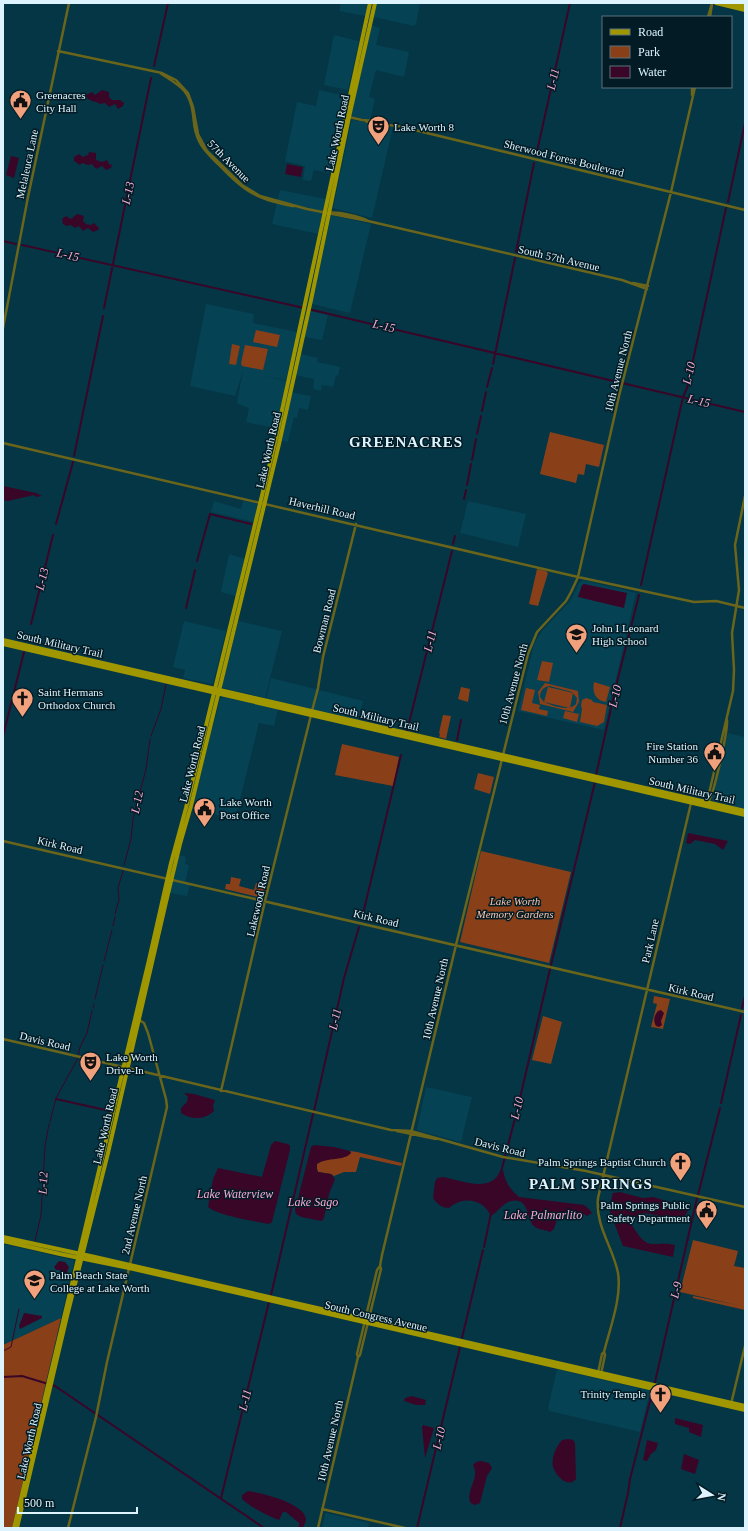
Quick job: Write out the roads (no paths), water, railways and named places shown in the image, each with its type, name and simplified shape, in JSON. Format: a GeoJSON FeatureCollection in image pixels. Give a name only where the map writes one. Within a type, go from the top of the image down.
{"type":"FeatureCollection","features":[{"type":"Feature","properties":{"kind":"main road","name":"Lake Worth Road"},"geometry":{"type":"LineString","coordinates":[[17,1528],[51,1378],[93,1207],[102,1177],[126,1069],[125,1060],[147,986],[148,973],[169,878],[195,788],[193,785],[197,773],[199,754],[263,502],[293,358],[313,282],[367,18],[374,3]]}},
{"type":"Feature","properties":{"kind":"main road","name":"Lake Worth Road"},"geometry":{"type":"LineString","coordinates":[[308,305],[311,300],[316,258],[335,183],[340,142],[366,41],[374,3]]}},
{"type":"Feature","properties":{"kind":"main road"},"geometry":{"type":"LineString","coordinates":[[716,3],[745,10]]}},
{"type":"Feature","properties":{"kind":"main road"},"geometry":{"type":"LineString","coordinates":[[731,3],[745,6]]}},
{"type":"Feature","properties":{"kind":"main road"},"geometry":{"type":"LineString","coordinates":[[366,41],[365,37],[369,21],[367,18]]}},
{"type":"Feature","properties":{"kind":"main road","name":"Lake Worth Road"},"geometry":{"type":"LineString","coordinates":[[263,502],[274,467],[306,312]]}},
{"type":"Feature","properties":{"kind":"main road"},"geometry":{"type":"LineString","coordinates":[[301,342],[302,322]]}},
{"type":"Feature","properties":{"kind":"main road"},"geometry":{"type":"LineString","coordinates":[[293,358],[293,379]]}},
{"type":"Feature","properties":{"kind":"main road"},"geometry":{"type":"LineString","coordinates":[[272,458],[274,467]]}},
{"type":"Feature","properties":{"kind":"main road","name":"South Military Trail"},"geometry":{"type":"LineString","coordinates":[[3,640],[288,708]]}},
{"type":"Feature","properties":{"kind":"main road","name":"South Military Trail"},"geometry":{"type":"LineString","coordinates":[[3,644],[216,691],[262,703],[312,713],[344,722],[373,725],[584,778],[745,811]]}},
{"type":"Feature","properties":{"kind":"main road","name":"Lake Worth Road"},"geometry":{"type":"LineString","coordinates":[[81,1256],[92,1220],[93,1197],[101,1163],[136,1033],[138,1008],[151,962],[149,960],[169,878],[197,771],[205,750],[216,691]]}},
{"type":"Feature","properties":{"kind":"main road","name":"South Military Trail"},"geometry":{"type":"LineString","coordinates":[[312,713],[332,716],[501,757],[606,779],[691,803],[707,804],[745,815]]}},
{"type":"Feature","properties":{"kind":"main road"},"geometry":{"type":"LineString","coordinates":[[205,730],[206,734],[203,746],[205,750]]}},
{"type":"Feature","properties":{"kind":"main road"},"geometry":{"type":"LineString","coordinates":[[584,778],[606,779]]}},
{"type":"Feature","properties":{"kind":"main road"},"geometry":{"type":"LineString","coordinates":[[101,1163],[100,1174],[102,1177]]}},
{"type":"Feature","properties":{"kind":"main road","name":"South Congress Avenue"},"geometry":{"type":"LineString","coordinates":[[3,1237],[81,1256],[182,1276],[328,1312],[411,1330],[446,1340],[453,1339],[556,1363],[639,1386],[672,1393],[689,1393],[745,1410]]}},
{"type":"Feature","properties":{"kind":"main road","name":"South Congress Avenue"},"geometry":{"type":"LineString","coordinates":[[3,1241],[60,1254],[81,1256]]}},
{"type":"Feature","properties":{"kind":"main road","name":"South Congress Avenue"},"geometry":{"type":"LineString","coordinates":[[130,1266],[176,1279],[318,1311],[338,1312],[407,1332],[546,1364],[644,1383],[731,1405],[745,1406]]}},
{"type":"Feature","properties":{"kind":"main road"},"geometry":{"type":"LineString","coordinates":[[176,1279],[182,1276]]}},
{"type":"Feature","properties":{"kind":"main road"},"geometry":{"type":"LineString","coordinates":[[186,1281],[192,1279]]}},
{"type":"Feature","properties":{"kind":"main road"},"geometry":{"type":"LineString","coordinates":[[407,1332],[411,1330]]}},
{"type":"Feature","properties":{"kind":"main road"},"geometry":{"type":"LineString","coordinates":[[546,1364],[556,1363]]}},
{"type":"Feature","properties":{"kind":"main road"},"geometry":{"type":"LineString","coordinates":[[639,1386],[644,1383]]}},
{"type":"Feature","properties":{"kind":"main road","name":"Lake Worth Road"},"geometry":{"type":"LineString","coordinates":[[14,1528],[44,1399],[49,1388]]}},
{"type":"Feature","properties":{"kind":"main road"},"geometry":{"type":"LineString","coordinates":[[44,1399],[44,1413]]}},
{"type":"Feature","properties":{"kind":"street","name":"Melaleuca Lane"},"geometry":{"type":"LineString","coordinates":[[3,328],[58,51],[69,3]]}},
{"type":"Feature","properties":{"kind":"street"},"geometry":{"type":"LineString","coordinates":[[709,16],[712,3]]}},
{"type":"Feature","properties":{"kind":"street","name":"57th Avenue"},"geometry":{"type":"LineString","coordinates":[[58,51],[159,73],[175,82],[185,92],[191,104],[195,131],[201,145],[234,180],[250,193],[275,202],[344,214],[483,249]]}},
{"type":"Feature","properties":{"kind":"street","name":"10th Avenue North"},"geometry":{"type":"LineString","coordinates":[[318,1528],[358,1357],[357,1354],[381,1269],[380,1266],[411,1133],[501,757],[531,645],[543,624],[572,592],[578,576],[622,385],[671,192],[694,88]]}},
{"type":"Feature","properties":{"kind":"street","name":"Sherwood Forest Boulevard"},"geometry":{"type":"LineString","coordinates":[[347,116],[364,120],[368,123],[403,127],[745,210]]}},
{"type":"Feature","properties":{"kind":"street","name":"South 57th Avenue"},"geometry":{"type":"LineString","coordinates":[[483,249],[647,287]]}},
{"type":"Feature","properties":{"kind":"street","name":"Haverhill Road"},"geometry":{"type":"LineString","coordinates":[[3,443],[694,602],[716,601],[745,608]]}},
{"type":"Feature","properties":{"kind":"street"},"geometry":{"type":"LineString","coordinates":[[707,804],[734,684],[732,634],[739,585],[735,557],[736,540],[745,496]]}},
{"type":"Feature","properties":{"kind":"street","name":"Bowman Road"},"geometry":{"type":"LineString","coordinates":[[312,713],[322,661],[356,524]]}},
{"type":"Feature","properties":{"kind":"street","name":"Lakewood Road"},"geometry":{"type":"LineString","coordinates":[[221,1091],[265,901],[312,713]]}},
{"type":"Feature","properties":{"kind":"street","name":"Park Lane"},"geometry":{"type":"LineString","coordinates":[[599,1374],[605,1355],[604,1352],[618,1294],[619,1282],[617,1270],[601,1227],[598,1214],[598,1198],[691,803]]}},
{"type":"Feature","properties":{"kind":"street","name":"Kirk Road"},"geometry":{"type":"LineString","coordinates":[[3,840],[745,1012]]}},
{"type":"Feature","properties":{"kind":"street","name":"2nd Avenue North"},"geometry":{"type":"LineString","coordinates":[[68,1528],[96,1417],[107,1362],[167,1106],[160,1076],[144,1023],[137,1020]]}},
{"type":"Feature","properties":{"kind":"street","name":"Davis Road"},"geometry":{"type":"LineString","coordinates":[[3,1039],[221,1091],[439,1139],[505,1158],[604,1175],[745,1207]]}},
{"type":"Feature","properties":{"kind":"street"},"geometry":{"type":"LineString","coordinates":[[731,1405],[745,1346]]}},
{"type":"Feature","properties":{"kind":"street"},"geometry":{"type":"LineString","coordinates":[[322,1509],[405,1528]]}},
{"type":"Feature","properties":{"kind":"water"},"geometry":{"type":"Polygon","coordinates":[[[102,90],[109,92],[109,97],[112,100],[120,100],[124,103],[123,106],[118,109],[115,104],[109,107],[105,103],[100,104],[87,98],[86,95],[92,92],[95,95],[102,90]]]}},
{"type":"Feature","properties":{"kind":"water"},"geometry":{"type":"Polygon","coordinates":[[[89,152],[96,153],[96,160],[102,162],[107,160],[109,164],[112,165],[111,168],[106,170],[102,166],[96,169],[92,164],[88,165],[82,163],[80,165],[74,161],[74,157],[79,154],[83,157],[88,155],[89,152]]]}},
{"type":"Feature","properties":{"kind":"water"},"geometry":{"type":"Polygon","coordinates":[[[11,156],[19,158],[14,178],[6,175],[11,156]]]}},
{"type":"Feature","properties":{"kind":"water"},"geometry":{"type":"Polygon","coordinates":[[[287,164],[303,167],[301,177],[285,174],[287,164]]]}},
{"type":"Feature","properties":{"kind":"water"},"geometry":{"type":"Polygon","coordinates":[[[77,214],[84,216],[83,221],[86,224],[91,225],[94,223],[99,228],[98,230],[93,232],[88,228],[83,231],[79,226],[75,228],[71,225],[67,226],[63,224],[62,219],[66,216],[71,219],[77,214]]]}},
{"type":"Feature","properties":{"kind":"water"},"geometry":{"type":"Polygon","coordinates":[[[3,486],[36,493],[42,496],[36,497],[34,495],[8,501],[3,500],[3,486]]]}},
{"type":"Feature","properties":{"kind":"water"},"geometry":{"type":"Polygon","coordinates":[[[584,584],[627,593],[624,608],[578,597],[582,585],[584,584]]]}},
{"type":"Feature","properties":{"kind":"water"},"geometry":{"type":"Polygon","coordinates":[[[688,833],[728,841],[723,850],[715,844],[695,840],[690,844],[686,843],[688,833]]]}},
{"type":"Feature","properties":{"kind":"water"},"geometry":{"type":"Polygon","coordinates":[[[661,1010],[664,1013],[661,1021],[662,1025],[659,1027],[656,1026],[654,1018],[658,1011],[661,1010]]]}},
{"type":"Feature","properties":{"kind":"water"},"geometry":{"type":"Polygon","coordinates":[[[184,1093],[194,1094],[215,1100],[213,1106],[214,1111],[206,1116],[198,1118],[189,1117],[181,1113],[181,1108],[187,1102],[188,1097],[184,1093]]]}},
{"type":"Feature","properties":{"kind":"water","name":"Lake Waterview"},"geometry":{"type":"Polygon","coordinates":[[[275,1141],[288,1144],[290,1146],[290,1150],[272,1222],[269,1224],[237,1218],[220,1213],[208,1207],[213,1179],[218,1168],[262,1177],[271,1145],[275,1141]]]}},
{"type":"Feature","properties":{"kind":"water","name":"Lake Sago"},"geometry":{"type":"Polygon","coordinates":[[[314,1145],[334,1147],[350,1151],[351,1153],[345,1157],[326,1160],[317,1164],[318,1172],[331,1174],[335,1179],[329,1194],[322,1221],[301,1217],[296,1214],[295,1210],[311,1147],[314,1145]]]}},
{"type":"Feature","properties":{"kind":"water","name":"Lake Palmarlito"},"geometry":{"type":"Polygon","coordinates":[[[503,1170],[508,1185],[519,1197],[584,1205],[592,1213],[587,1216],[578,1213],[563,1213],[557,1219],[554,1229],[550,1232],[538,1228],[532,1224],[524,1204],[521,1202],[511,1201],[491,1216],[483,1205],[478,1202],[460,1202],[446,1208],[436,1202],[433,1198],[437,1178],[443,1177],[474,1184],[482,1184],[490,1182],[496,1178],[500,1171],[503,1170]]]}},
{"type":"Feature","properties":{"kind":"water"},"geometry":{"type":"Polygon","coordinates":[[[620,1192],[643,1198],[653,1197],[687,1207],[688,1210],[683,1220],[644,1213],[630,1222],[645,1242],[652,1244],[675,1245],[673,1257],[623,1246],[609,1209],[613,1193],[620,1192]]]}},
{"type":"Feature","properties":{"kind":"water"},"geometry":{"type":"Polygon","coordinates":[[[59,1261],[65,1262],[69,1267],[65,1277],[62,1279],[62,1272],[56,1270],[54,1267],[59,1261]]]}},
{"type":"Feature","properties":{"kind":"water"},"geometry":{"type":"Polygon","coordinates":[[[24,1313],[42,1316],[42,1318],[20,1329],[19,1326],[24,1313]]]}},
{"type":"Feature","properties":{"kind":"water"},"geometry":{"type":"Polygon","coordinates":[[[412,1396],[426,1400],[425,1405],[416,1405],[404,1401],[405,1398],[412,1396]]]}},
{"type":"Feature","properties":{"kind":"water"},"geometry":{"type":"Polygon","coordinates":[[[675,1418],[703,1425],[701,1437],[689,1432],[689,1428],[675,1424],[675,1418]]]}},
{"type":"Feature","properties":{"kind":"water"},"geometry":{"type":"Polygon","coordinates":[[[423,1425],[434,1428],[425,1458],[422,1427],[423,1425]]]}},
{"type":"Feature","properties":{"kind":"water"},"geometry":{"type":"Polygon","coordinates":[[[562,1440],[573,1440],[575,1443],[576,1479],[569,1483],[559,1477],[553,1467],[553,1460],[554,1452],[562,1440]]]}},
{"type":"Feature","properties":{"kind":"water"},"geometry":{"type":"Polygon","coordinates":[[[647,1440],[658,1443],[656,1450],[651,1454],[647,1461],[643,1460],[647,1440]]]}},
{"type":"Feature","properties":{"kind":"water"},"geometry":{"type":"Polygon","coordinates":[[[684,1454],[699,1460],[695,1474],[681,1469],[684,1454]]]}},
{"type":"Feature","properties":{"kind":"water"},"geometry":{"type":"Polygon","coordinates":[[[481,1461],[489,1463],[492,1468],[487,1476],[480,1503],[475,1505],[471,1503],[469,1496],[475,1474],[473,1465],[476,1462],[481,1461]]]}},
{"type":"Feature","properties":{"kind":"water"},"geometry":{"type":"Polygon","coordinates":[[[248,1491],[281,1500],[298,1508],[306,1519],[303,1528],[297,1528],[299,1523],[286,1512],[283,1512],[279,1520],[249,1505],[242,1499],[242,1495],[248,1491]]]}},
{"type":"Feature","properties":{"kind":"waterway","name":"L-13"},"geometry":{"type":"LineString","coordinates":[[154,66],[168,3]]}},
{"type":"Feature","properties":{"kind":"waterway","name":"L-11"},"geometry":{"type":"LineString","coordinates":[[536,156],[570,3]]}},
{"type":"Feature","properties":{"kind":"waterway","name":"L-13"},"geometry":{"type":"LineString","coordinates":[[104,308],[151,78]]}},
{"type":"Feature","properties":{"kind":"waterway","name":"L-10"},"geometry":{"type":"LineString","coordinates":[[728,202],[745,123]]}},
{"type":"Feature","properties":{"kind":"waterway","name":"L-11"},"geometry":{"type":"LineString","coordinates":[[516,252],[534,163]]}},
{"type":"Feature","properties":{"kind":"waterway","name":"L-15"},"geometry":{"type":"LineString","coordinates":[[641,585],[683,397],[687,388],[726,208]]}},
{"type":"Feature","properties":{"kind":"waterway","name":"L-15"},"geometry":{"type":"LineString","coordinates":[[3,241],[16,244]]}},
{"type":"Feature","properties":{"kind":"waterway","name":"L-15"},"geometry":{"type":"LineString","coordinates":[[22,245],[304,308]]}},
{"type":"Feature","properties":{"kind":"waterway","name":"L-11"},"geometry":{"type":"LineString","coordinates":[[493,364],[515,258]]}},
{"type":"Feature","properties":{"kind":"waterway","name":"L-15"},"geometry":{"type":"LineString","coordinates":[[308,309],[745,412]]}},
{"type":"Feature","properties":{"kind":"waterway","name":"L-13"},"geometry":{"type":"LineString","coordinates":[[74,456],[103,316]]}},
{"type":"Feature","properties":{"kind":"waterway","name":"L-11"},"geometry":{"type":"LineString","coordinates":[[487,387],[492,368]]}},
{"type":"Feature","properties":{"kind":"waterway","name":"L-11"},"geometry":{"type":"LineString","coordinates":[[482,411],[486,392]]}},
{"type":"Feature","properties":{"kind":"waterway","name":"L-11"},"geometry":{"type":"LineString","coordinates":[[477,434],[481,416]]}},
{"type":"Feature","properties":{"kind":"waterway","name":"L-11"},"geometry":{"type":"LineString","coordinates":[[472,460],[476,439]]}},
{"type":"Feature","properties":{"kind":"waterway","name":"L-13"},"geometry":{"type":"LineString","coordinates":[[56,524],[73,462]]}},
{"type":"Feature","properties":{"kind":"waterway","name":"L-11"},"geometry":{"type":"LineString","coordinates":[[467,485],[471,464]]}},
{"type":"Feature","properties":{"kind":"waterway","name":"L-11"},"geometry":{"type":"LineString","coordinates":[[464,499],[466,490]]}},
{"type":"Feature","properties":{"kind":"waterway","name":"L-12"},"geometry":{"type":"LineString","coordinates":[[197,561],[210,514],[251,524]]}},
{"type":"Feature","properties":{"kind":"waterway","name":"L-13"},"geometry":{"type":"LineString","coordinates":[[31,624],[53,535]]}},
{"type":"Feature","properties":{"kind":"waterway","name":"L-11"},"geometry":{"type":"LineString","coordinates":[[453,544],[455,536]]}},
{"type":"Feature","properties":{"kind":"waterway","name":"L-11"},"geometry":{"type":"LineString","coordinates":[[407,731],[452,551]]}},
{"type":"Feature","properties":{"kind":"waterway","name":"L-12"},"geometry":{"type":"LineString","coordinates":[[186,608],[195,570]]}},
{"type":"Feature","properties":{"kind":"waterway","name":"L-10"},"geometry":{"type":"LineString","coordinates":[[596,775],[639,595]]}},
{"type":"Feature","properties":{"kind":"waterway","name":"L-13"},"geometry":{"type":"LineString","coordinates":[[3,736],[24,652]]}},
{"type":"Feature","properties":{"kind":"waterway","name":"L-12"},"geometry":{"type":"LineString","coordinates":[[151,736],[161,709],[166,684]]}},
{"type":"Feature","properties":{"kind":"waterway"},"geometry":{"type":"LineString","coordinates":[[457,740],[461,720]]}},
{"type":"Feature","properties":{"kind":"waterway","name":"L-12"},"geometry":{"type":"LineString","coordinates":[[124,865],[131,839],[133,819],[146,769],[150,739]]}},
{"type":"Feature","properties":{"kind":"waterway","name":"L-11"},"geometry":{"type":"LineString","coordinates":[[362,918],[401,755]]}},
{"type":"Feature","properties":{"kind":"waterway","name":"L-10"},"geometry":{"type":"LineString","coordinates":[[551,965],[595,782]]}},
{"type":"Feature","properties":{"kind":"waterway","name":"L-12"},"geometry":{"type":"LineString","coordinates":[[115,914],[119,900],[118,888],[123,871]]}},
{"type":"Feature","properties":{"kind":"waterway","name":"L-12"},"geometry":{"type":"LineString","coordinates":[[113,926],[115,917]]}},
{"type":"Feature","properties":{"kind":"waterway","name":"L-11"},"geometry":{"type":"LineString","coordinates":[[314,1111],[344,978],[359,927]]}},
{"type":"Feature","properties":{"kind":"waterway","name":"L-12"},"geometry":{"type":"LineString","coordinates":[[104,961],[112,930]]}},
{"type":"Feature","properties":{"kind":"waterway","name":"L-12"},"geometry":{"type":"LineString","coordinates":[[95,999],[103,965]]}},
{"type":"Feature","properties":{"kind":"waterway","name":"L-10"},"geometry":{"type":"LineString","coordinates":[[501,1172],[517,1111],[550,969]]}},
{"type":"Feature","properties":{"kind":"waterway","name":"L-9"},"geometry":{"type":"LineString","coordinates":[[742,1008],[745,996]]}},
{"type":"Feature","properties":{"kind":"waterway","name":"L-12"},"geometry":{"type":"LineString","coordinates":[[93,1008],[94,1004]]}},
{"type":"Feature","properties":{"kind":"waterway","name":"L-12"},"geometry":{"type":"LineString","coordinates":[[50,1122],[56,1098],[77,1060],[80,1047],[87,1033],[92,1011]]}},
{"type":"Feature","properties":{"kind":"waterway","name":"L-9"},"geometry":{"type":"LineString","coordinates":[[721,1103],[741,1015]]}},
{"type":"Feature","properties":{"kind":"waterway"},"geometry":{"type":"LineString","coordinates":[[56,1099],[110,1111]]}},
{"type":"Feature","properties":{"kind":"waterway","name":"L-9"},"geometry":{"type":"LineString","coordinates":[[698,1195],[720,1108]]}},
{"type":"Feature","properties":{"kind":"waterway","name":"L-11"},"geometry":{"type":"LineString","coordinates":[[271,1295],[313,1114]]}},
{"type":"Feature","properties":{"kind":"waterway","name":"L-12"},"geometry":{"type":"LineString","coordinates":[[35,1241],[41,1215],[45,1146],[49,1124]]}},
{"type":"Feature","properties":{"kind":"waterway","name":"L-9"},"geometry":{"type":"LineString","coordinates":[[655,1382],[697,1198]]}},
{"type":"Feature","properties":{"kind":"waterway","name":"L-10"},"geometry":{"type":"LineString","coordinates":[[484,1247],[491,1213]]}},
{"type":"Feature","properties":{"kind":"waterway","name":"L-10"},"geometry":{"type":"LineString","coordinates":[[462,1338],[483,1250]]}},
{"type":"Feature","properties":{"kind":"waterway","name":"L-11"},"geometry":{"type":"LineString","coordinates":[[221,1498],[269,1302]]}},
{"type":"Feature","properties":{"kind":"waterway","name":"L-12"},"geometry":{"type":"LineString","coordinates":[[3,1351],[11,1347],[19,1309]]}},
{"type":"Feature","properties":{"kind":"waterway","name":"L-10"},"geometry":{"type":"LineString","coordinates":[[417,1528],[460,1347]]}},
{"type":"Feature","properties":{"kind":"waterway"},"geometry":{"type":"LineString","coordinates":[[3,1377],[22,1376],[55,1386],[264,1528]]}},
{"type":"Feature","properties":{"kind":"waterway","name":"L-9"},"geometry":{"type":"LineString","coordinates":[[620,1528],[630,1479],[652,1393]]}},
{"type":"Feature","properties":{"kind":"place","name":"Greenacres City Hall"},"geometry":{"type":"Point","coordinates":[21,120]}},
{"type":"Feature","properties":{"kind":"place","name":"Lake Worth 8"},"geometry":{"type":"Point","coordinates":[379,146]}},
{"type":"Feature","properties":{"kind":"place","name":"John I Leonard High School"},"geometry":{"type":"Point","coordinates":[577,654]}},
{"type":"Feature","properties":{"kind":"place","name":"Saint Hermans Orthodox Church"},"geometry":{"type":"Point","coordinates":[23,718]}},
{"type":"Feature","properties":{"kind":"place","name":"Fire Station Number 36"},"geometry":{"type":"Point","coordinates":[714,772]}},
{"type":"Feature","properties":{"kind":"place","name":"Lake Worth Post Office"},"geometry":{"type":"Point","coordinates":[205,828]}},
{"type":"Feature","properties":{"kind":"place","name":"Lake Worth Drive-In"},"geometry":{"type":"Point","coordinates":[90,1082]}},
{"type":"Feature","properties":{"kind":"place","name":"Palm Springs Baptist Church"},"geometry":{"type":"Point","coordinates":[681,1182]}},
{"type":"Feature","properties":{"kind":"place","name":"Palm Springs Public Safety Department"},"geometry":{"type":"Point","coordinates":[706,1230]}},
{"type":"Feature","properties":{"kind":"place","name":"Palm Beach State College at Lake Worth"},"geometry":{"type":"Point","coordinates":[34,1300]}},
{"type":"Feature","properties":{"kind":"place","name":"Trinity Temple"},"geometry":{"type":"Point","coordinates":[661,1414]}},
{"type":"Feature","properties":{"kind":"district","name":"GREENACRES"},"geometry":{"type":"Point","coordinates":[406,442]}},
{"type":"Feature","properties":{"kind":"district","name":"PALM SPRINGS"},"geometry":{"type":"Point","coordinates":[591,1184]}},
{"type":"Feature","properties":{"kind":"park label","name":"Lake Worth Memory Gardens"},"geometry":{"type":"Point","coordinates":[515,907]}}]}
